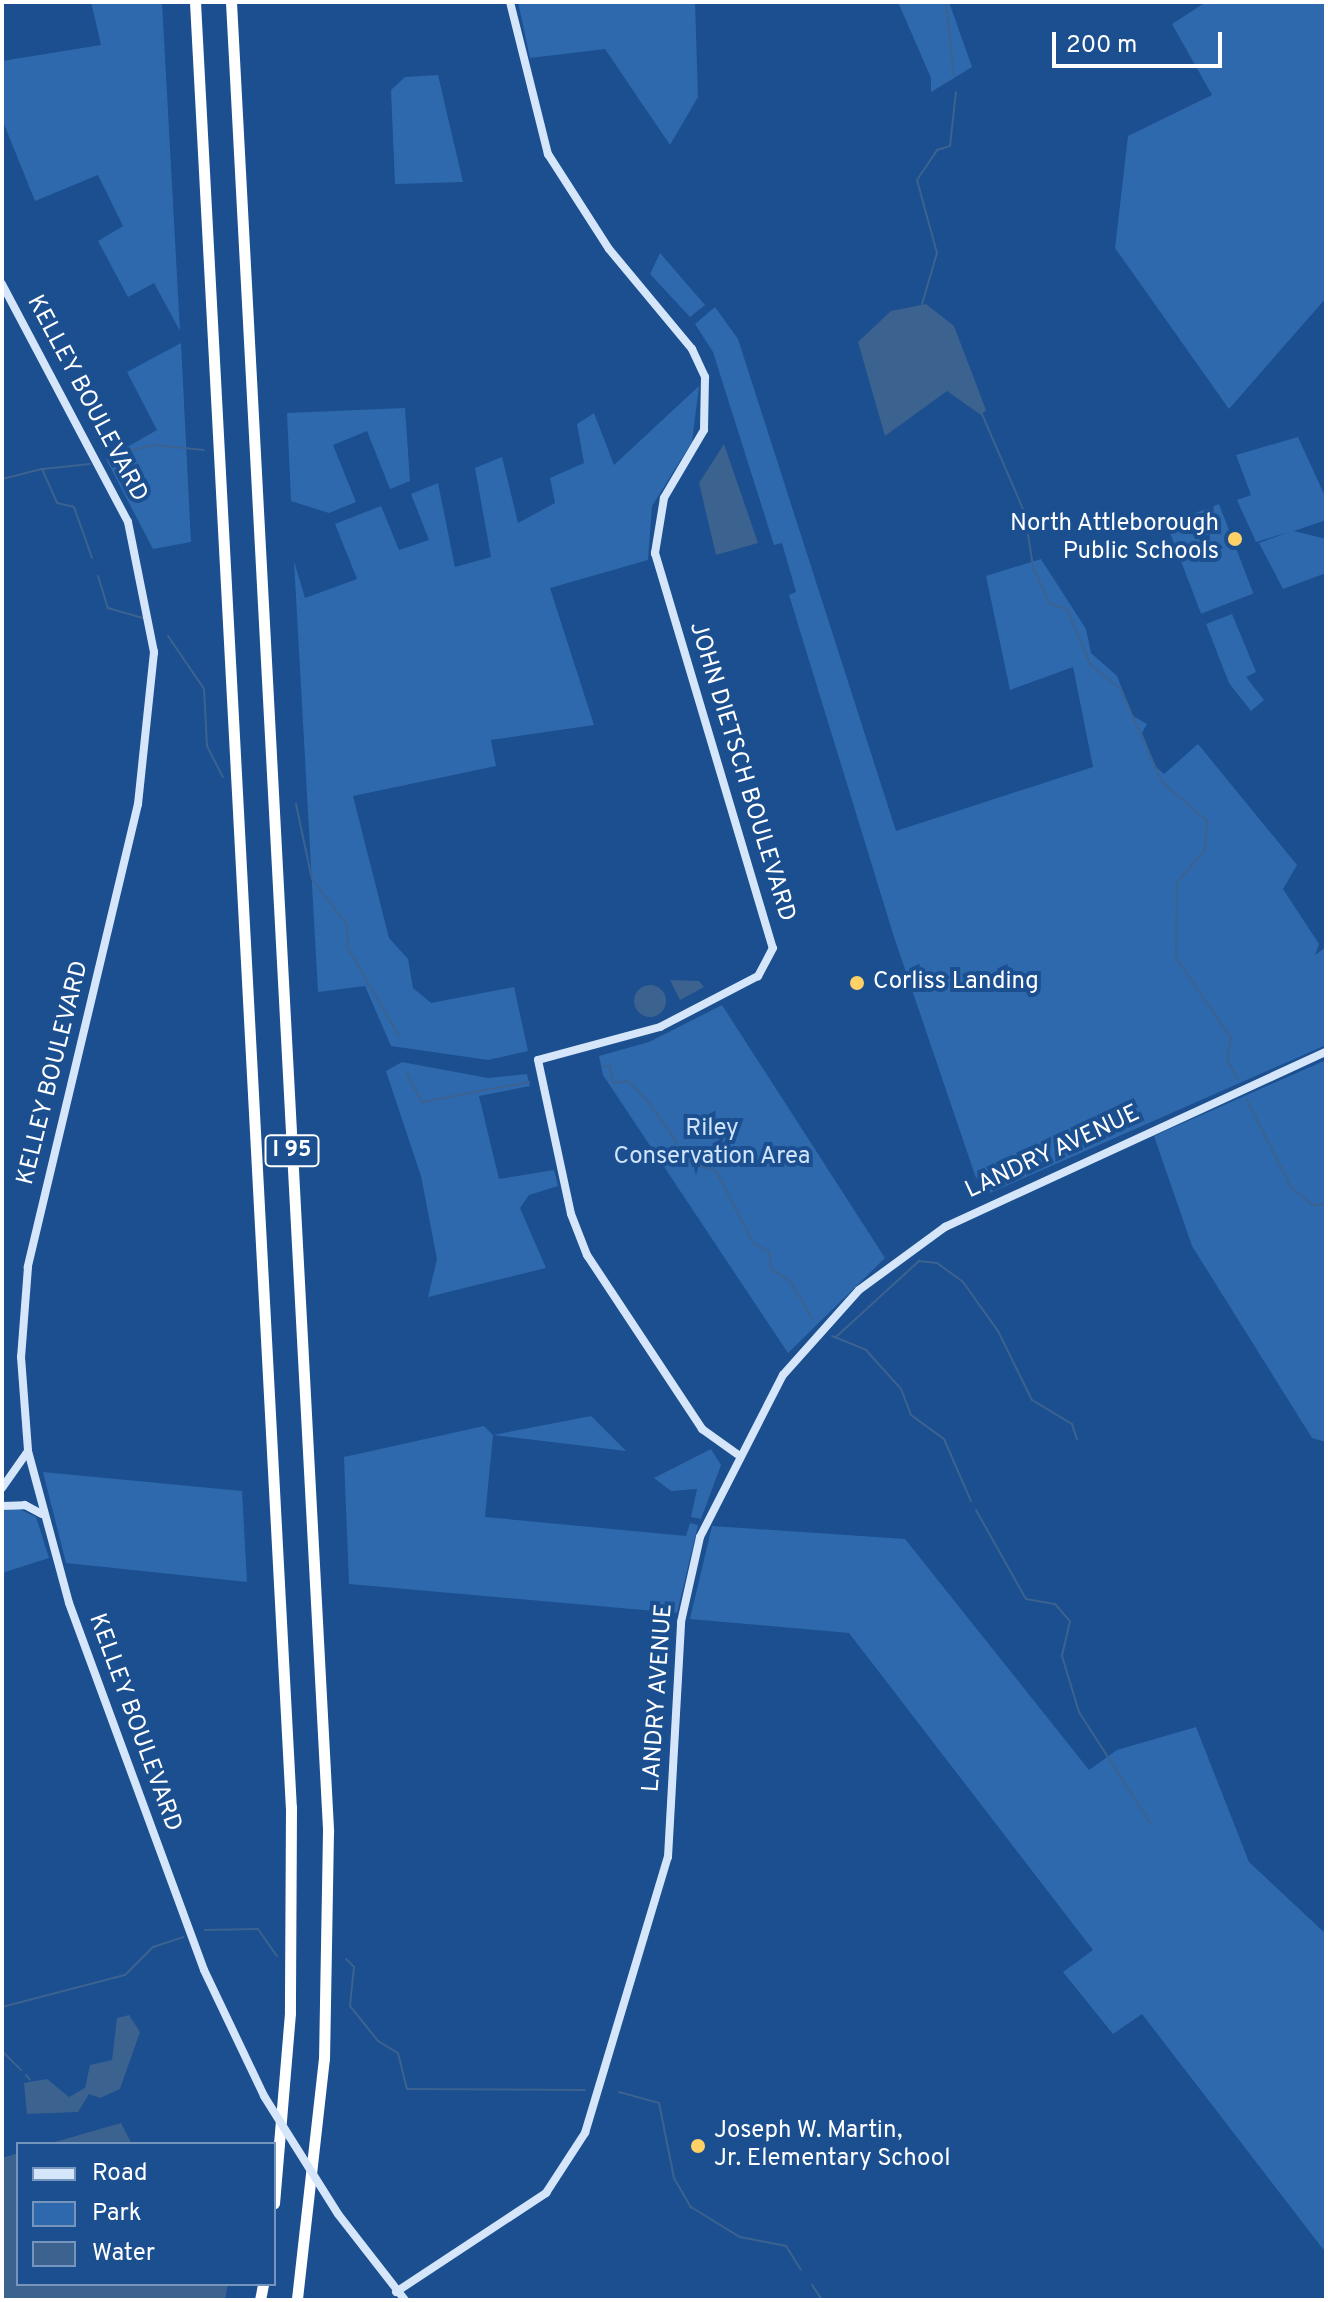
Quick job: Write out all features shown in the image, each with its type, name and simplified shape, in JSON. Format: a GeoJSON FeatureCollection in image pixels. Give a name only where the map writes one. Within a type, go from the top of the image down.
{"type":"FeatureCollection","features":[{"type":"Feature","properties":{"kind":"highway","name":"I 95"},"geometry":{"type":"LineString","coordinates":[[195,2],[291,1827],[290,2013],[276,2179]]}},
{"type":"Feature","properties":{"kind":"highway","name":"I 95"},"geometry":{"type":"LineString","coordinates":[[231,2],[328,1831],[323,2068],[297,2300]]}},
{"type":"Feature","properties":{"kind":"street","name":"JOHN DIETSCH BOULEVARD"},"geometry":{"type":"LineString","coordinates":[[510,2],[548,154],[609,249],[692,349],[705,377],[704,430],[664,498],[655,553],[773,948],[758,976],[660,1027],[538,1060],[571,1214],[587,1255],[702,1429],[737,1454]]}},
{"type":"Feature","properties":{"kind":"street","name":"KELLEY BOULEVARD"},"geometry":{"type":"LineString","coordinates":[[2,284],[128,522],[154,652],[138,804],[28,1267],[21,1357],[28,1451],[42,1514],[204,1970],[264,2096],[338,2214],[405,2300]]}},
{"type":"Feature","properties":{"kind":"street","name":"LANDRY AVENUE"},"geometry":{"type":"LineString","coordinates":[[396,2292],[546,2193],[585,2133],[663,1879],[681,1622],[700,1537],[737,1454],[813,1338],[919,1244],[988,1205],[1326,1052]]}},
{"type":"Feature","properties":{"kind":"street"},"geometry":{"type":"LineString","coordinates":[[2,1488],[28,1451]]}},
{"type":"Feature","properties":{"kind":"street"},"geometry":{"type":"LineString","coordinates":[[2,1506],[25,1505],[42,1514]]}},
{"type":"Feature","properties":{"kind":"green space"},"geometry":{"type":"Polygon","coordinates":[[[91,2],[162,2],[180,331],[154,283],[128,297],[98,241],[123,226],[98,175],[35,201],[2,119],[2,61],[101,45],[91,2]]]}},
{"type":"Feature","properties":{"kind":"green space"},"geometry":{"type":"Polygon","coordinates":[[[518,2],[695,2],[698,97],[670,145],[605,49],[530,58],[518,2]]]}},
{"type":"Feature","properties":{"kind":"green space"},"geometry":{"type":"Polygon","coordinates":[[[898,2],[949,2],[972,67],[931,92],[931,78],[898,2]]]}},
{"type":"Feature","properties":{"kind":"green space"},"geometry":{"type":"Polygon","coordinates":[[[1206,2],[1326,2],[1326,298],[1229,409],[1115,248],[1128,136],[1212,95],[1172,24],[1206,2]]]}},
{"type":"Feature","properties":{"kind":"green space"},"geometry":{"type":"Polygon","coordinates":[[[438,75],[463,182],[395,184],[391,90],[405,77],[438,75]]]}},
{"type":"Feature","properties":{"kind":"green space"},"geometry":{"type":"Polygon","coordinates":[[[660,253],[705,305],[690,317],[650,274],[660,253]]]}},
{"type":"Feature","properties":{"kind":"green space"},"geometry":{"type":"Polygon","coordinates":[[[715,307],[738,339],[896,831],[1093,767],[1073,667],[1010,690],[986,576],[1041,559],[1086,629],[1091,653],[1117,676],[1133,716],[1147,724],[1142,733],[1156,767],[1164,774],[1198,744],[1297,865],[1283,889],[1319,944],[1315,955],[1326,947],[1326,1045],[990,1193],[990,1174],[976,1178],[894,937],[789,595],[796,592],[782,543],[774,545],[713,352],[695,324],[715,307]]]}},
{"type":"Feature","properties":{"kind":"green space"},"geometry":{"type":"Polygon","coordinates":[[[181,343],[191,542],[153,549],[106,459],[157,430],[127,372],[181,343]]]}},
{"type":"Feature","properties":{"kind":"green space"},"geometry":{"type":"Polygon","coordinates":[[[699,386],[692,442],[652,506],[648,560],[550,588],[594,725],[491,740],[496,766],[353,796],[389,938],[408,959],[413,988],[431,1003],[514,987],[528,1051],[488,1060],[391,1046],[365,986],[318,992],[294,561],[305,598],[357,579],[335,524],[381,506],[399,550],[429,540],[411,494],[438,483],[455,567],[491,557],[475,468],[502,457],[518,523],[555,503],[550,478],[584,463],[577,424],[594,413],[614,465],[699,386]]]}},
{"type":"Feature","properties":{"kind":"green space"},"geometry":{"type":"Polygon","coordinates":[[[405,408],[410,481],[390,489],[367,431],[333,445],[356,502],[329,513],[291,501],[287,413],[405,408]]]}},
{"type":"Feature","properties":{"kind":"green space"},"geometry":{"type":"Polygon","coordinates":[[[1298,437],[1324,494],[1326,520],[1294,531],[1326,539],[1326,573],[1283,589],[1259,543],[1289,532],[1256,542],[1237,500],[1251,495],[1236,455],[1298,437]]]}},
{"type":"Feature","properties":{"kind":"green space"},"geometry":{"type":"Polygon","coordinates":[[[1219,504],[1253,594],[1201,614],[1167,524],[1219,504]]]}},
{"type":"Feature","properties":{"kind":"green space"},"geometry":{"type":"Polygon","coordinates":[[[1232,614],[1256,672],[1246,677],[1264,700],[1251,711],[1229,683],[1206,624],[1232,614]]]}},
{"type":"Feature","properties":{"kind":"green space","name":"Riley Conservation Area"},"geometry":{"type":"Polygon","coordinates":[[[722,1005],[885,1258],[788,1353],[603,1075],[599,1056],[649,1042],[722,1005]]]}},
{"type":"Feature","properties":{"kind":"green space"},"geometry":{"type":"Polygon","coordinates":[[[1326,1060],[1326,1442],[1312,1438],[1192,1246],[1154,1136],[1326,1060]]]}},
{"type":"Feature","properties":{"kind":"green space"},"geometry":{"type":"Polygon","coordinates":[[[402,1062],[488,1078],[527,1074],[530,1086],[479,1096],[499,1179],[554,1170],[558,1186],[529,1195],[520,1208],[546,1268],[428,1297],[437,1259],[421,1176],[386,1071],[402,1062]]]}},
{"type":"Feature","properties":{"kind":"green space"},"geometry":{"type":"Polygon","coordinates":[[[591,1416],[626,1451],[493,1435],[591,1416]]]}},
{"type":"Feature","properties":{"kind":"green space"},"geometry":{"type":"Polygon","coordinates":[[[484,1426],[493,1435],[485,1517],[686,1536],[690,1523],[698,1525],[677,1613],[349,1584],[344,1457],[484,1426]]]}},
{"type":"Feature","properties":{"kind":"green space"},"geometry":{"type":"Polygon","coordinates":[[[711,1449],[721,1465],[701,1519],[691,1517],[697,1489],[671,1491],[654,1478],[711,1449]]]}},
{"type":"Feature","properties":{"kind":"green space"},"geometry":{"type":"Polygon","coordinates":[[[43,1472],[242,1491],[247,1582],[66,1563],[43,1472]]]}},
{"type":"Feature","properties":{"kind":"green space"},"geometry":{"type":"Polygon","coordinates":[[[17,1508],[36,1517],[49,1558],[2,1573],[2,1511],[17,1508]]]}},
{"type":"Feature","properties":{"kind":"green space"},"geometry":{"type":"Polygon","coordinates":[[[712,1526],[905,1539],[1089,1770],[1117,1750],[1196,1727],[1249,1862],[1326,1934],[1326,2253],[1142,2014],[1113,2034],[1063,1972],[1093,1950],[849,1633],[690,1619],[712,1526]]]}},
{"type":"Feature","properties":{"kind":"water"},"geometry":{"type":"Polygon","coordinates":[[[926,304],[954,326],[986,410],[981,415],[947,391],[885,436],[858,342],[891,311],[926,304]]]}},
{"type":"Feature","properties":{"kind":"water"},"geometry":{"type":"Polygon","coordinates":[[[724,444],[758,543],[716,555],[699,483],[724,444]]]}},
{"type":"Feature","properties":{"kind":"water"},"geometry":{"type":"Polygon","coordinates":[[[670,980],[699,981],[704,987],[680,1000],[670,980]]]}},
{"type":"Feature","properties":{"kind":"water"},"geometry":{"type":"Polygon","coordinates":[[[650,985],[661,990],[666,1001],[661,1012],[650,1017],[639,1012],[634,1001],[639,990],[650,985]]]}},
{"type":"Feature","properties":{"kind":"water"},"geometry":{"type":"Polygon","coordinates":[[[129,2015],[140,2032],[120,2089],[100,2098],[89,2094],[78,2112],[27,2114],[24,2083],[47,2079],[69,2097],[85,2088],[90,2065],[112,2060],[117,2018],[129,2015]]]}},
{"type":"Feature","properties":{"kind":"water"},"geometry":{"type":"Polygon","coordinates":[[[121,2123],[131,2142],[55,2142],[121,2123]]]}},
{"type":"Feature","properties":{"kind":"water"},"geometry":{"type":"Polygon","coordinates":[[[16,2154],[16,2286],[228,2286],[225,2300],[2,2300],[2,2158],[16,2154]]]}},
{"type":"Feature","properties":{"kind":"waterway"},"geometry":{"type":"LineString","coordinates":[[946,2],[954,77]]}},
{"type":"Feature","properties":{"kind":"waterway"},"geometry":{"type":"LineString","coordinates":[[922,304],[937,253],[917,180],[937,150],[950,146],[956,92]]}},
{"type":"Feature","properties":{"kind":"waterway"},"geometry":{"type":"LineString","coordinates":[[982,414],[1025,514],[1033,567],[1050,604],[1067,609],[1090,664],[1120,688],[1162,782],[1207,821],[1205,850],[1177,882],[1176,958],[1231,1038],[1227,1059],[1237,1079]]}},
{"type":"Feature","properties":{"kind":"waterway"},"geometry":{"type":"LineString","coordinates":[[107,456],[154,445],[204,450]]}},
{"type":"Feature","properties":{"kind":"waterway"},"geometry":{"type":"LineString","coordinates":[[43,469],[90,464]]}},
{"type":"Feature","properties":{"kind":"waterway"},"geometry":{"type":"LineString","coordinates":[[2,479],[42,469],[57,503],[74,507],[92,558]]}},
{"type":"Feature","properties":{"kind":"waterway"},"geometry":{"type":"LineString","coordinates":[[98,576],[108,608],[144,618]]}},
{"type":"Feature","properties":{"kind":"waterway"},"geometry":{"type":"LineString","coordinates":[[168,636],[204,689],[207,746],[223,777]]}},
{"type":"Feature","properties":{"kind":"waterway"},"geometry":{"type":"LineString","coordinates":[[296,804],[312,879],[347,925],[348,948],[399,1036]]}},
{"type":"Feature","properties":{"kind":"waterway"},"geometry":{"type":"LineString","coordinates":[[604,1067],[610,1066],[613,1083],[628,1081],[649,1103],[675,1139],[678,1158],[716,1171],[753,1243],[769,1252],[771,1269],[790,1281],[812,1318]]}},
{"type":"Feature","properties":{"kind":"waterway"},"geometry":{"type":"LineString","coordinates":[[407,1073],[422,1102],[529,1082]]}},
{"type":"Feature","properties":{"kind":"waterway"},"geometry":{"type":"LineString","coordinates":[[1247,1100],[1291,1187],[1312,1205],[1326,1204]]}},
{"type":"Feature","properties":{"kind":"waterway"},"geometry":{"type":"LineString","coordinates":[[836,1337],[919,1261],[937,1263],[963,1282],[998,1331],[1032,1400],[1072,1424],[1077,1439]]}},
{"type":"Feature","properties":{"kind":"waterway"},"geometry":{"type":"LineString","coordinates":[[832,1336],[866,1350],[901,1389],[911,1415],[944,1439],[971,1501]]}},
{"type":"Feature","properties":{"kind":"waterway"},"geometry":{"type":"LineString","coordinates":[[976,1510],[1026,1599],[1055,1604],[1070,1621],[1062,1656],[1079,1712],[1151,1824]]}},
{"type":"Feature","properties":{"kind":"waterway"},"geometry":{"type":"LineString","coordinates":[[205,1930],[258,1929],[277,1956]]}},
{"type":"Feature","properties":{"kind":"waterway"},"geometry":{"type":"LineString","coordinates":[[2,2007],[125,1975],[153,1947],[183,1937]]}},
{"type":"Feature","properties":{"kind":"waterway"},"geometry":{"type":"LineString","coordinates":[[346,1959],[354,1967],[350,2006],[378,2041],[398,2053],[407,2089],[585,2090]]}},
{"type":"Feature","properties":{"kind":"waterway"},"geometry":{"type":"LineString","coordinates":[[2,2051],[21,2070]]}},
{"type":"Feature","properties":{"kind":"waterway"},"geometry":{"type":"LineString","coordinates":[[26,2075],[30,2080]]}},
{"type":"Feature","properties":{"kind":"waterway"},"geometry":{"type":"LineString","coordinates":[[619,2092],[659,2103],[674,2178],[691,2207],[740,2237],[786,2246],[801,2270]]}},
{"type":"Feature","properties":{"kind":"waterway"},"geometry":{"type":"LineString","coordinates":[[812,2285],[822,2300]]}},
{"type":"Feature","properties":{"kind":"place","name":"North Attleborough Public Schools"},"geometry":{"type":"Point","coordinates":[1235,539]}},
{"type":"Feature","properties":{"kind":"place","name":"Corliss Landing"},"geometry":{"type":"Point","coordinates":[857,983]}},
{"type":"Feature","properties":{"kind":"place","name":"Joseph W. Martin, Jr. Elementary School"},"geometry":{"type":"Point","coordinates":[698,2146]}}]}
